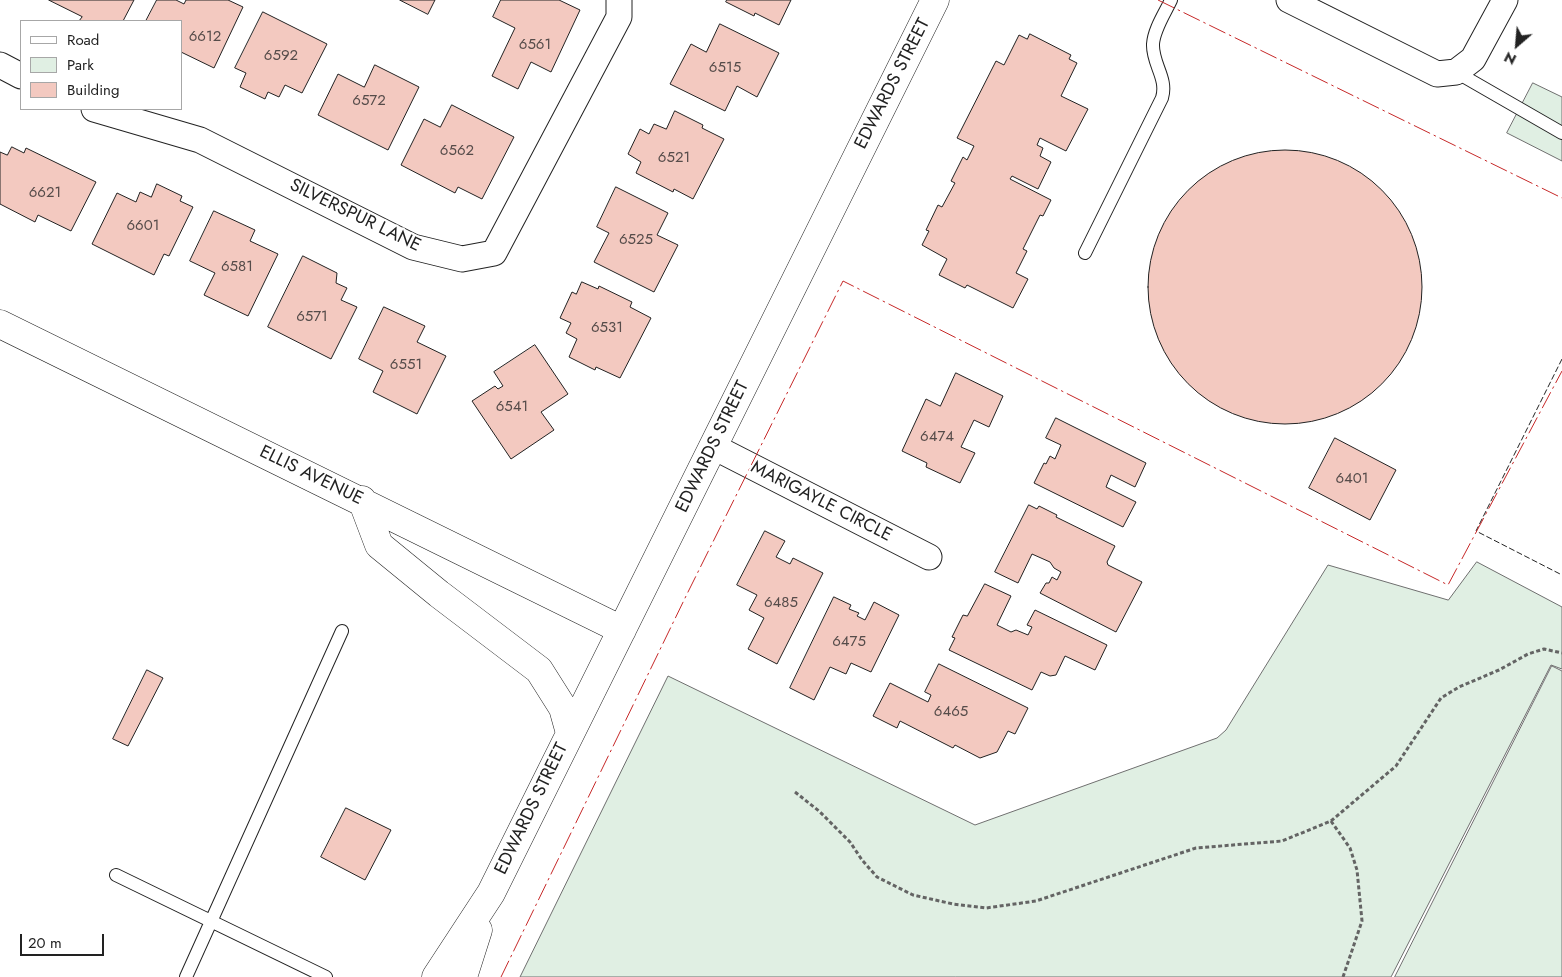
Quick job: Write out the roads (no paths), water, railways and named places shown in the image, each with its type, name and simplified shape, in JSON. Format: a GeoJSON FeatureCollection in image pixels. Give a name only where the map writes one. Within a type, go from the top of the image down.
{"type":"FeatureCollection","features":[{"type":"Feature","properties":{"kind":"main road","name":"EDWARDS STREET"},"geometry":{"type":"LineString","coordinates":[[436,977],[490,893],[714,447],[935,0]]}},
{"type":"Feature","properties":{"kind":"main road","name":"ELLIS AVENUE"},"geometry":{"type":"LineString","coordinates":[[0,324],[362,500],[622,630]]}},
{"type":"Feature","properties":{"kind":"main road"},"geometry":{"type":"LineString","coordinates":[[362,500],[379,545],[439,594],[539,670],[563,708],[570,733]]}},
{"type":"Feature","properties":{"kind":"main road","name":"EDWARDS STREET"},"geometry":{"type":"LineString","coordinates":[[463,977],[490,893]]}},
{"type":"Feature","properties":{"kind":"street","name":"SILVERSPUR LANE"},"geometry":{"type":"LineString","coordinates":[[97,110],[200,140],[413,247],[462,259],[494,252],[619,17],[619,0]]}},
{"type":"Feature","properties":{"kind":"street"},"geometry":{"type":"LineString","coordinates":[[1289,0],[1436,74],[1456,72],[1474,59],[1505,0]]}},
{"type":"Feature","properties":{"kind":"street"},"geometry":{"type":"LineString","coordinates":[[0,65],[20,75]]}},
{"type":"Feature","properties":{"kind":"street","name":"MARIGAYLE CIRCLE"},"geometry":{"type":"LineString","coordinates":[[714,447],[930,557]]}},
{"type":"Feature","properties":{"kind":"lane"},"geometry":{"type":"LineString","coordinates":[[1085,253],[1162,98],[1164,84],[1153,44],[1156,32],[1171,0]]}},
{"type":"Feature","properties":{"kind":"lane"},"geometry":{"type":"LineString","coordinates":[[1456,72],[1562,133]]}},
{"type":"Feature","properties":{"kind":"lane"},"geometry":{"type":"LineString","coordinates":[[186,977],[342,631]]}},
{"type":"Feature","properties":{"kind":"lane"},"geometry":{"type":"LineString","coordinates":[[116,875],[326,977]]}}]}
